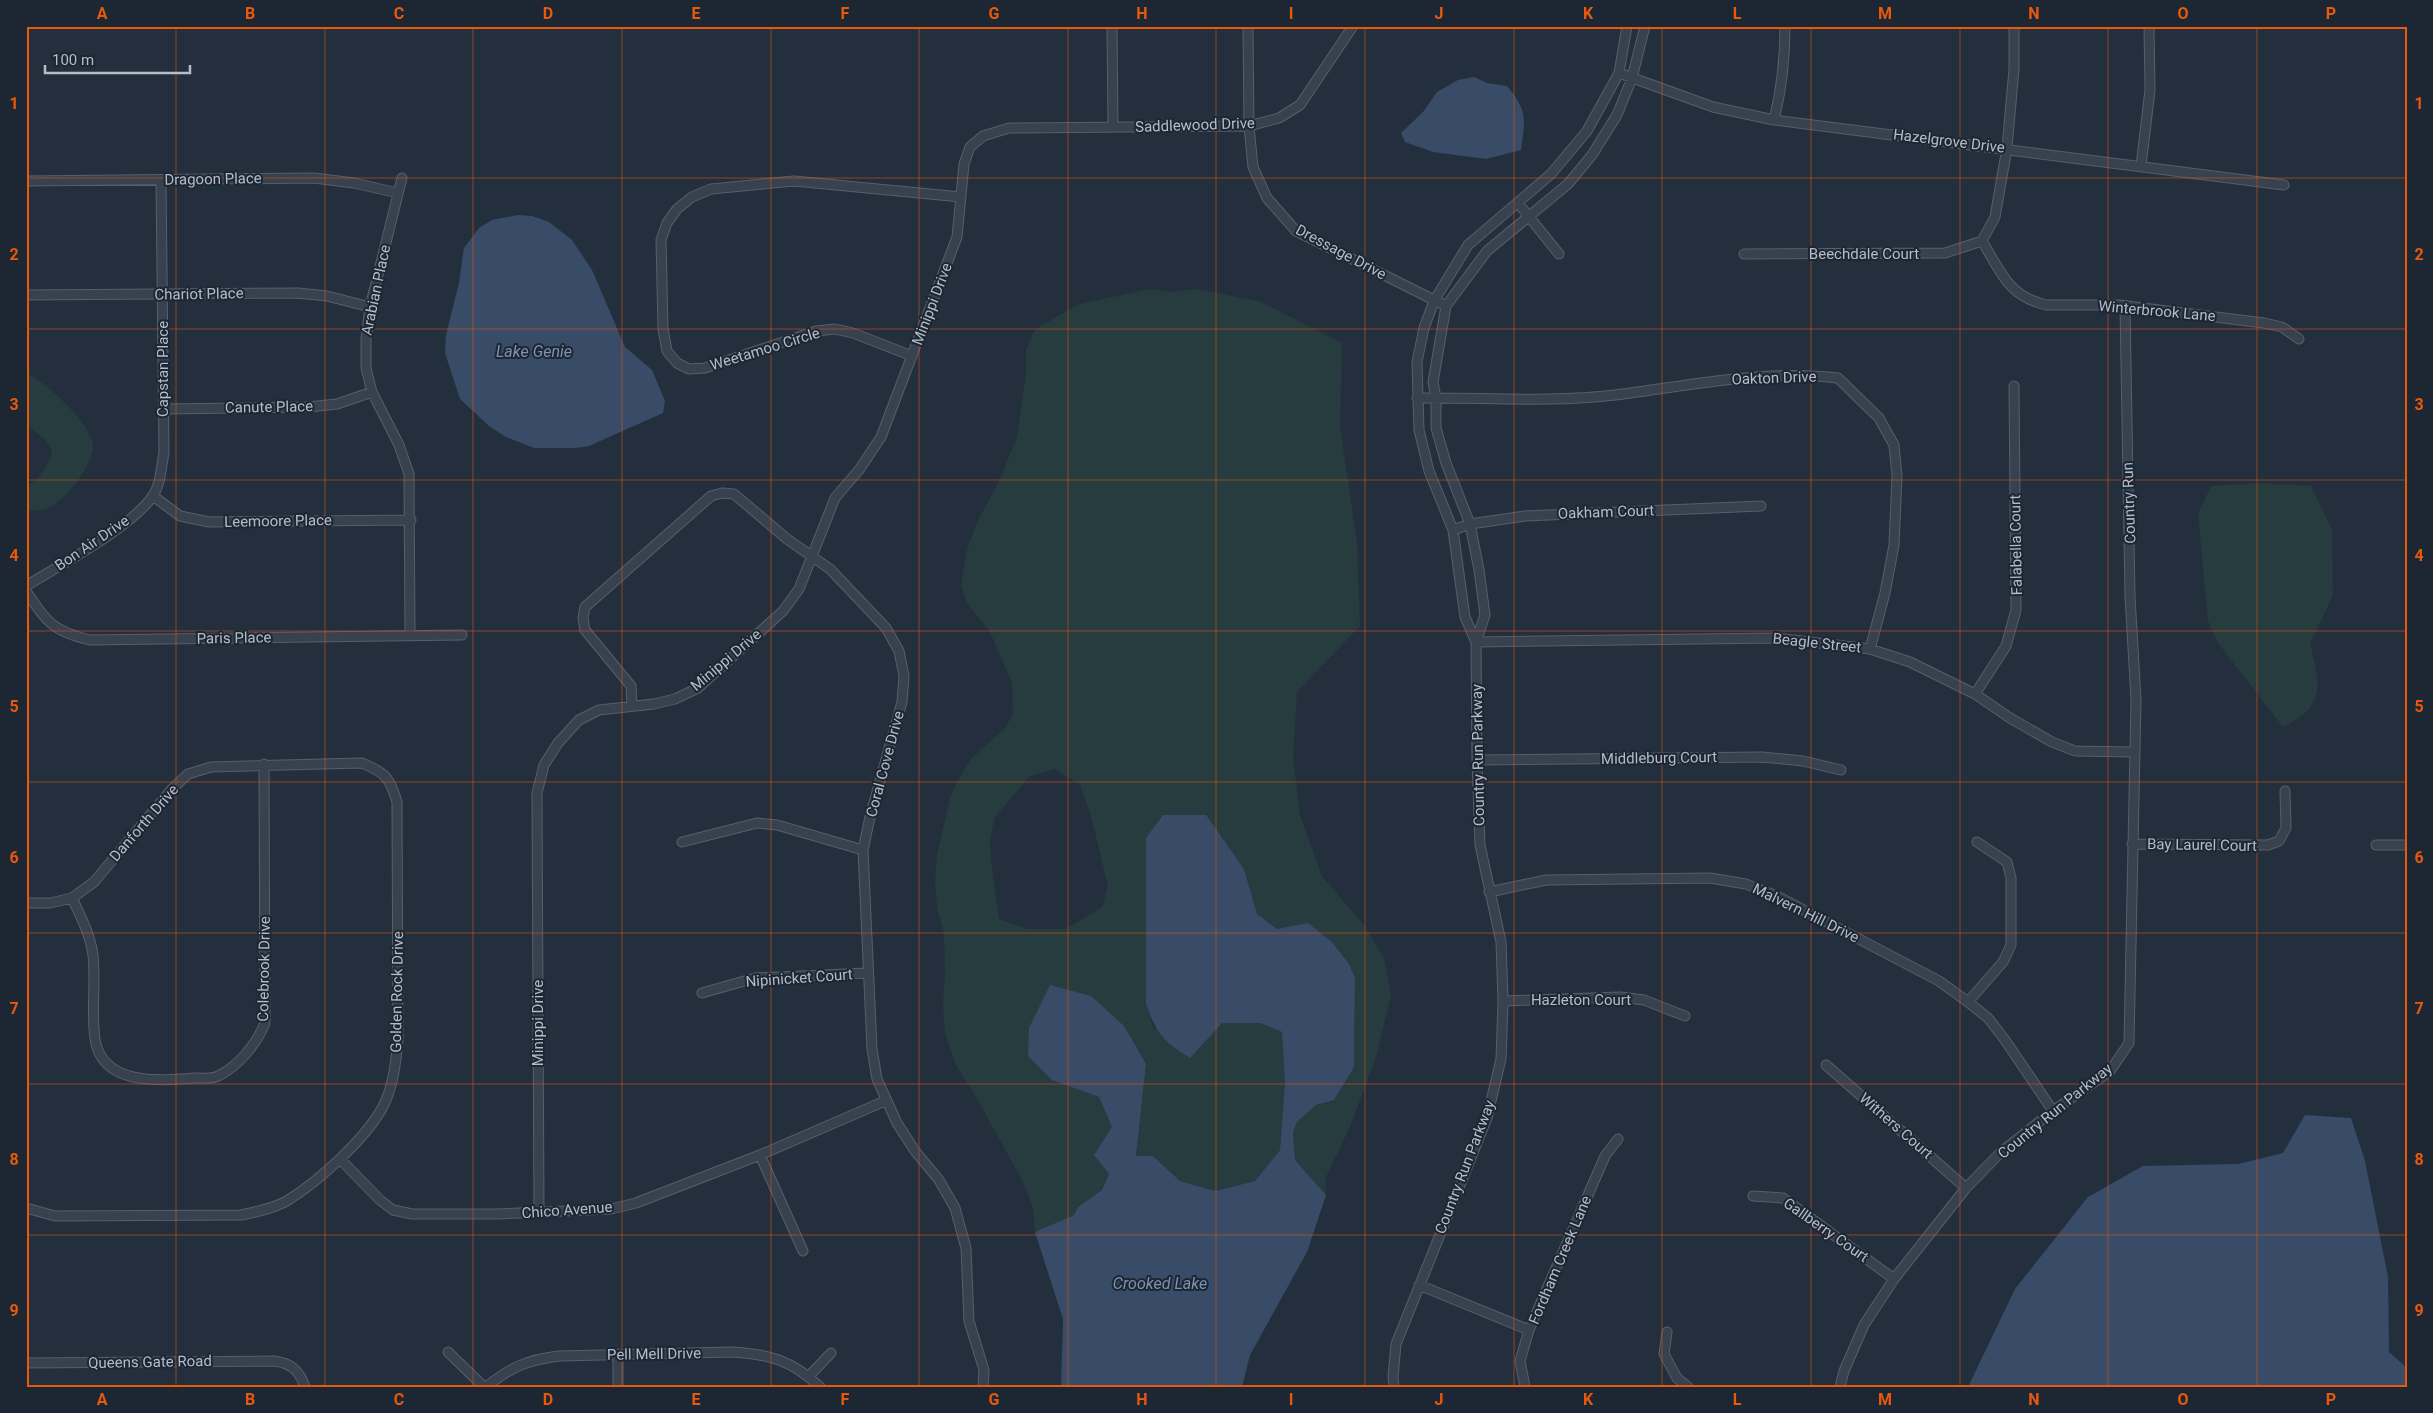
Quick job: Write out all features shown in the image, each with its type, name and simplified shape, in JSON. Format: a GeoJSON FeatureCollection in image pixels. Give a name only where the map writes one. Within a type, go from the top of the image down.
{"type":"FeatureCollection","features":[{"type":"Feature","properties":{"kind":"street"},"geometry":{"type":"LineString","coordinates":[[1112,26],[1113,127]]}},
{"type":"Feature","properties":{"kind":"street","name":"Dressage Drive"},"geometry":{"type":"LineString","coordinates":[[1248,26],[1249,126],[1253,167],[1267,198],[1296,231],[1446,306]]}},
{"type":"Feature","properties":{"kind":"street","name":"Saddlewood Drive"},"geometry":{"type":"LineString","coordinates":[[1051,126],[1249,126],[1279,118],[1300,105],[1353,26]]}},
{"type":"Feature","properties":{"kind":"street","name":"Country Run Parkway"},"geometry":{"type":"LineString","coordinates":[[1476,642],[1465,617],[1453,530],[1429,471],[1419,430],[1417,398],[1418,362],[1424,328],[1434,301],[1468,244],[1551,174],[1587,130],[1619,73],[1628,26]]}},
{"type":"Feature","properties":{"kind":"street","name":"Country Run Parkway"},"geometry":{"type":"LineString","coordinates":[[1394,1387],[1396,1344],[1487,1118],[1501,1059],[1503,1001],[1501,942],[1480,845],[1476,642],[1485,615],[1470,524],[1443,454],[1436,428],[1436,398],[1433,382],[1446,306],[1487,251],[1568,184],[1592,155],[1617,115],[1632,78],[1645,26]]}},
{"type":"Feature","properties":{"kind":"street"},"geometry":{"type":"LineString","coordinates":[[1774,120],[1782,89],[1785,26]]}},
{"type":"Feature","properties":{"kind":"street"},"geometry":{"type":"LineString","coordinates":[[1982,241],[1995,216],[2007,148],[2014,69],[2014,26]]}},
{"type":"Feature","properties":{"kind":"street"},"geometry":{"type":"LineString","coordinates":[[2141,166],[2150,90],[2149,26]]}},
{"type":"Feature","properties":{"kind":"street","name":"Hazelgrove Drive"},"geometry":{"type":"LineString","coordinates":[[1619,73],[1713,108],[1774,120],[2007,148],[2284,185]]}},
{"type":"Feature","properties":{"kind":"street","name":"Minippi Drive"},"geometry":{"type":"LineString","coordinates":[[539,1212],[537,793],[544,765],[558,743],[579,720],[599,710],[675,699],[698,688],[783,611],[799,589],[814,556],[823,524],[835,498],[860,470],[881,437],[957,237],[964,164],[970,147],[982,136],[1009,128],[1051,126]]}},
{"type":"Feature","properties":{"kind":"street","name":"Dragoon Place"},"geometry":{"type":"LineString","coordinates":[[26,181],[314,178],[354,183],[398,194]]}},
{"type":"Feature","properties":{"kind":"street","name":"Arabian Place"},"geometry":{"type":"LineString","coordinates":[[402,178],[370,307],[366,339],[366,368],[372,392],[405,459],[409,474],[411,520],[410,635]]}},
{"type":"Feature","properties":{"kind":"street","name":"Capstan Place"},"geometry":{"type":"LineString","coordinates":[[153,496],[159,482],[164,453],[162,180]]}},
{"type":"Feature","properties":{"kind":"street","name":"Weetamoo Circle"},"geometry":{"type":"LineString","coordinates":[[912,356],[853,333],[835,329],[816,332],[705,368],[689,369],[677,363],[667,351],[664,336],[662,240],[667,224],[677,209],[692,197],[711,189],[794,181],[961,197]]}},
{"type":"Feature","properties":{"kind":"street"},"geometry":{"type":"LineString","coordinates":[[1518,203],[1559,254]]}},
{"type":"Feature","properties":{"kind":"street","name":"Beechdale Court"},"geometry":{"type":"LineString","coordinates":[[1744,254],[1944,253],[1982,241]]}},
{"type":"Feature","properties":{"kind":"street","name":"Winterbrook Lane"},"geometry":{"type":"LineString","coordinates":[[1982,241],[2012,290],[2023,298],[2046,305],[2125,306],[2264,323],[2282,327],[2299,339]]}},
{"type":"Feature","properties":{"kind":"street","name":"Chariot Place"},"geometry":{"type":"LineString","coordinates":[[26,295],[298,293],[327,296],[370,307]]}},
{"type":"Feature","properties":{"kind":"street","name":"Country Run"},"geometry":{"type":"LineString","coordinates":[[2125,306],[2130,596],[2136,700]]}},
{"type":"Feature","properties":{"kind":"street","name":"Oakton Drive"},"geometry":{"type":"LineString","coordinates":[[1417,398],[1563,399],[1614,395],[1714,380],[1791,375],[1838,378],[1879,418],[1894,445],[1897,476],[1894,545],[1885,593],[1870,649]]}},
{"type":"Feature","properties":{"kind":"street","name":"Falabella Court"},"geometry":{"type":"LineString","coordinates":[[1975,694],[2006,646],[2016,610],[2014,386]]}},
{"type":"Feature","properties":{"kind":"street","name":"Canute Place"},"geometry":{"type":"LineString","coordinates":[[164,409],[308,407],[336,404],[372,392]]}},
{"type":"Feature","properties":{"kind":"street","name":"Coral Cove Drive"},"geometry":{"type":"LineString","coordinates":[[632,706],[631,686],[585,630],[583,618],[585,607],[711,496],[722,493],[734,494],[787,539],[814,556],[830,569],[886,628],[899,651],[904,676],[902,702],[870,817],[863,850],[867,973],[872,1049],[877,1079],[885,1101],[897,1124],[915,1151],[939,1180],[955,1208],[966,1248],[969,1321],[984,1370],[982,1387]]}},
{"type":"Feature","properties":{"kind":"street","name":"Leemoore Place"},"geometry":{"type":"LineString","coordinates":[[153,496],[180,516],[208,522],[411,520]]}},
{"type":"Feature","properties":{"kind":"street","name":"Bon Air Drive"},"geometry":{"type":"LineString","coordinates":[[26,586],[116,529],[143,507],[153,496]]}},
{"type":"Feature","properties":{"kind":"street","name":"Oakham Court"},"geometry":{"type":"LineString","coordinates":[[1453,530],[1470,524],[1526,516],[1761,506]]}},
{"type":"Feature","properties":{"kind":"street","name":"Paris Place"},"geometry":{"type":"LineString","coordinates":[[26,591],[47,622],[67,635],[90,640],[462,635]]}},
{"type":"Feature","properties":{"kind":"street","name":"Beagle Street"},"geometry":{"type":"LineString","coordinates":[[1476,642],[1776,638],[1870,649],[1910,662],[1975,694],[2010,718],[2052,742],[2075,751],[2133,752]]}},
{"type":"Feature","properties":{"kind":"street","name":"Country Run Parkway"},"geometry":{"type":"LineString","coordinates":[[1840,1387],[1844,1371],[1864,1325],[1894,1278],[1966,1188],[2001,1152],[2053,1111],[2110,1071],[2129,1043],[2133,752],[2136,700]]}},
{"type":"Feature","properties":{"kind":"street","name":"Middleburg Court"},"geometry":{"type":"LineString","coordinates":[[1477,760],[1762,757],[1803,761],[1841,770]]}},
{"type":"Feature","properties":{"kind":"street","name":"Danforth Drive"},"geometry":{"type":"LineString","coordinates":[[26,903],[50,903],[72,898],[94,882],[171,790],[188,774],[211,767],[264,764],[362,764]]}},
{"type":"Feature","properties":{"kind":"street","name":"Colebrook Drive"},"geometry":{"type":"LineString","coordinates":[[72,898],[89,934],[93,955],[95,1039],[101,1058],[113,1070],[129,1077],[178,1080],[218,1076],[246,1054],[260,1038],[265,1023],[264,764]]}},
{"type":"Feature","properties":{"kind":"street","name":"Golden Rock Drive"},"geometry":{"type":"LineString","coordinates":[[26,1208],[55,1216],[241,1215],[265,1210],[285,1202],[340,1159],[374,1120],[386,1101],[394,1073],[398,1040],[397,802],[391,782],[380,771],[362,764]]}},
{"type":"Feature","properties":{"kind":"street","name":"Bay Laurel Court"},"geometry":{"type":"LineString","coordinates":[[2132,844],[2268,846],[2279,841],[2286,828],[2286,791]]}},
{"type":"Feature","properties":{"kind":"street"},"geometry":{"type":"LineString","coordinates":[[682,842],[757,823],[777,825],[863,850]]}},
{"type":"Feature","properties":{"kind":"street"},"geometry":{"type":"LineString","coordinates":[[1968,1002],[2003,962],[2010,945],[2011,878],[2006,862],[1977,842]]}},
{"type":"Feature","properties":{"kind":"street"},"geometry":{"type":"LineString","coordinates":[[2376,845],[2407,845]]}},
{"type":"Feature","properties":{"kind":"street","name":"Malvern Hill Drive"},"geometry":{"type":"LineString","coordinates":[[1489,892],[1546,880],[1710,878],[1746,884],[1779,897],[1939,981],[1968,1002],[1988,1018],[2053,1111]]}},
{"type":"Feature","properties":{"kind":"street","name":"Nipinicket Court"},"geometry":{"type":"LineString","coordinates":[[702,993],[756,978],[867,973]]}},
{"type":"Feature","properties":{"kind":"street","name":"Hazleton Court"},"geometry":{"type":"LineString","coordinates":[[1503,1001],[1620,998],[1644,1000],[1685,1016]]}},
{"type":"Feature","properties":{"kind":"street","name":"Withers Court"},"geometry":{"type":"LineString","coordinates":[[1826,1065],[1966,1188]]}},
{"type":"Feature","properties":{"kind":"street","name":"Chico Avenue"},"geometry":{"type":"LineString","coordinates":[[340,1159],[380,1200],[393,1210],[412,1214],[611,1209],[636,1203],[760,1155],[885,1101]]}},
{"type":"Feature","properties":{"kind":"street","name":"Fordham Creek Lane"},"geometry":{"type":"LineString","coordinates":[[1525,1387],[1520,1361],[1530,1330],[1605,1156],[1618,1139]]}},
{"type":"Feature","properties":{"kind":"street"},"geometry":{"type":"LineString","coordinates":[[760,1155],[803,1251]]}},
{"type":"Feature","properties":{"kind":"street","name":"Gallberry Court"},"geometry":{"type":"LineString","coordinates":[[1753,1196],[1783,1198],[1894,1278]]}},
{"type":"Feature","properties":{"kind":"street"},"geometry":{"type":"LineString","coordinates":[[1419,1285],[1530,1330]]}},
{"type":"Feature","properties":{"kind":"street"},"geometry":{"type":"LineString","coordinates":[[1667,1332],[1664,1354],[1678,1378],[1688,1387]]}},
{"type":"Feature","properties":{"kind":"street"},"geometry":{"type":"LineString","coordinates":[[448,1352],[485,1387]]}},
{"type":"Feature","properties":{"kind":"street","name":"Pell Mell Drive"},"geometry":{"type":"LineString","coordinates":[[485,1387],[507,1370],[534,1359],[559,1356],[618,1354],[759,1353],[789,1363],[809,1376],[820,1387]]}},
{"type":"Feature","properties":{"kind":"street"},"geometry":{"type":"LineString","coordinates":[[809,1376],[831,1353]]}},
{"type":"Feature","properties":{"kind":"street"},"geometry":{"type":"LineString","coordinates":[[618,1354],[618,1387]]}},
{"type":"Feature","properties":{"kind":"street","name":"Queens Gate Road"},"geometry":{"type":"LineString","coordinates":[[26,1363],[274,1361],[288,1363],[300,1374],[305,1387]]}},
{"type":"Feature","properties":{"kind":"green space"},"geometry":{"type":"Polygon","coordinates":[[[1150,289],[1171,292],[1196,289],[1259,301],[1342,343],[1340,426],[1357,543],[1360,626],[1297,692],[1293,757],[1300,815],[1322,876],[1364,925],[1384,958],[1391,996],[1376,1057],[1350,1127],[1325,1179],[1326,1195],[1295,1160],[1293,1133],[1297,1122],[1316,1105],[1334,1100],[1355,1040],[1355,978],[1349,964],[1277,929],[1257,914],[1244,869],[1146,838],[1146,1004],[1154,1029],[1222,1023],[1260,1023],[1282,1032],[1285,1082],[1280,1150],[1255,1181],[1215,1191],[1180,1181],[1153,1156],[1136,1156],[1146,1064],[1052,1080],[1099,1097],[1112,1127],[1109,1174],[1102,1190],[1078,1207],[1074,1215],[1035,1232],[1033,1208],[1023,1182],[975,1095],[955,1064],[945,1032],[943,1005],[945,972],[944,933],[937,908],[935,881],[937,854],[950,798],[958,780],[971,759],[1005,728],[1013,714],[1012,683],[990,632],[967,603],[961,586],[966,553],[977,522],[999,481],[1017,437],[1026,374],[1026,350],[1033,333],[1039,327],[1079,304],[1150,289]],[[1055,769],[1030,776],[995,817],[990,841],[999,919],[1027,929],[1066,929],[1102,907],[1108,887],[1091,816],[1080,784],[1055,769]]]}},
{"type":"Feature","properties":{"kind":"green space"},"geometry":{"type":"Polygon","coordinates":[[[26,373],[45,385],[67,405],[85,427],[91,437],[93,446],[92,454],[83,473],[61,499],[46,509],[26,511],[26,487],[43,471],[49,461],[52,450],[45,440],[26,424],[26,373]]]}},
{"type":"Feature","properties":{"kind":"green space"},"geometry":{"type":"Polygon","coordinates":[[[2260,483],[2311,486],[2332,530],[2333,595],[2310,644],[2316,671],[2316,693],[2313,703],[2306,712],[2297,720],[2283,727],[2218,643],[2208,621],[2198,514],[2211,486],[2260,483]]]}},
{"type":"Feature","properties":{"kind":"water"},"geometry":{"type":"Polygon","coordinates":[[[1474,77],[1487,83],[1507,86],[1519,102],[1524,123],[1521,150],[1486,159],[1433,152],[1405,142],[1401,133],[1423,112],[1437,92],[1458,80],[1474,77]]]}},
{"type":"Feature","properties":{"kind":"water","name":"Lake Genie"},"geometry":{"type":"Polygon","coordinates":[[[518,215],[532,216],[549,222],[572,240],[592,270],[625,347],[652,370],[665,401],[663,413],[589,446],[576,448],[534,448],[506,437],[489,426],[460,399],[445,353],[446,335],[459,283],[464,248],[479,228],[492,220],[518,215]]]}},
{"type":"Feature","properties":{"kind":"water","name":"Crooked Lake"},"geometry":{"type":"Polygon","coordinates":[[[1163,815],[1206,815],[1244,869],[1257,914],[1277,929],[1308,923],[1332,942],[1349,964],[1355,978],[1354,1067],[1334,1100],[1316,1105],[1297,1122],[1293,1133],[1295,1160],[1326,1195],[1307,1252],[1250,1355],[1242,1387],[1061,1387],[1063,1319],[1035,1232],[1074,1215],[1078,1207],[1102,1190],[1109,1174],[1094,1155],[1112,1127],[1099,1097],[1052,1080],[1028,1056],[1029,1028],[1050,985],[1091,996],[1124,1026],[1146,1064],[1136,1156],[1153,1156],[1180,1181],[1215,1191],[1255,1181],[1280,1150],[1285,1082],[1282,1032],[1260,1023],[1222,1023],[1190,1058],[1173,1047],[1162,1036],[1146,1004],[1146,838],[1163,815]]]}},
{"type":"Feature","properties":{"kind":"water"},"geometry":{"type":"Polygon","coordinates":[[[2305,1115],[2351,1118],[2365,1161],[2388,1277],[2389,1352],[2407,1368],[2407,1387],[1968,1387],[2015,1289],[2088,1197],[2143,1166],[2238,1164],[2283,1153],[2305,1115]]]}}]}
